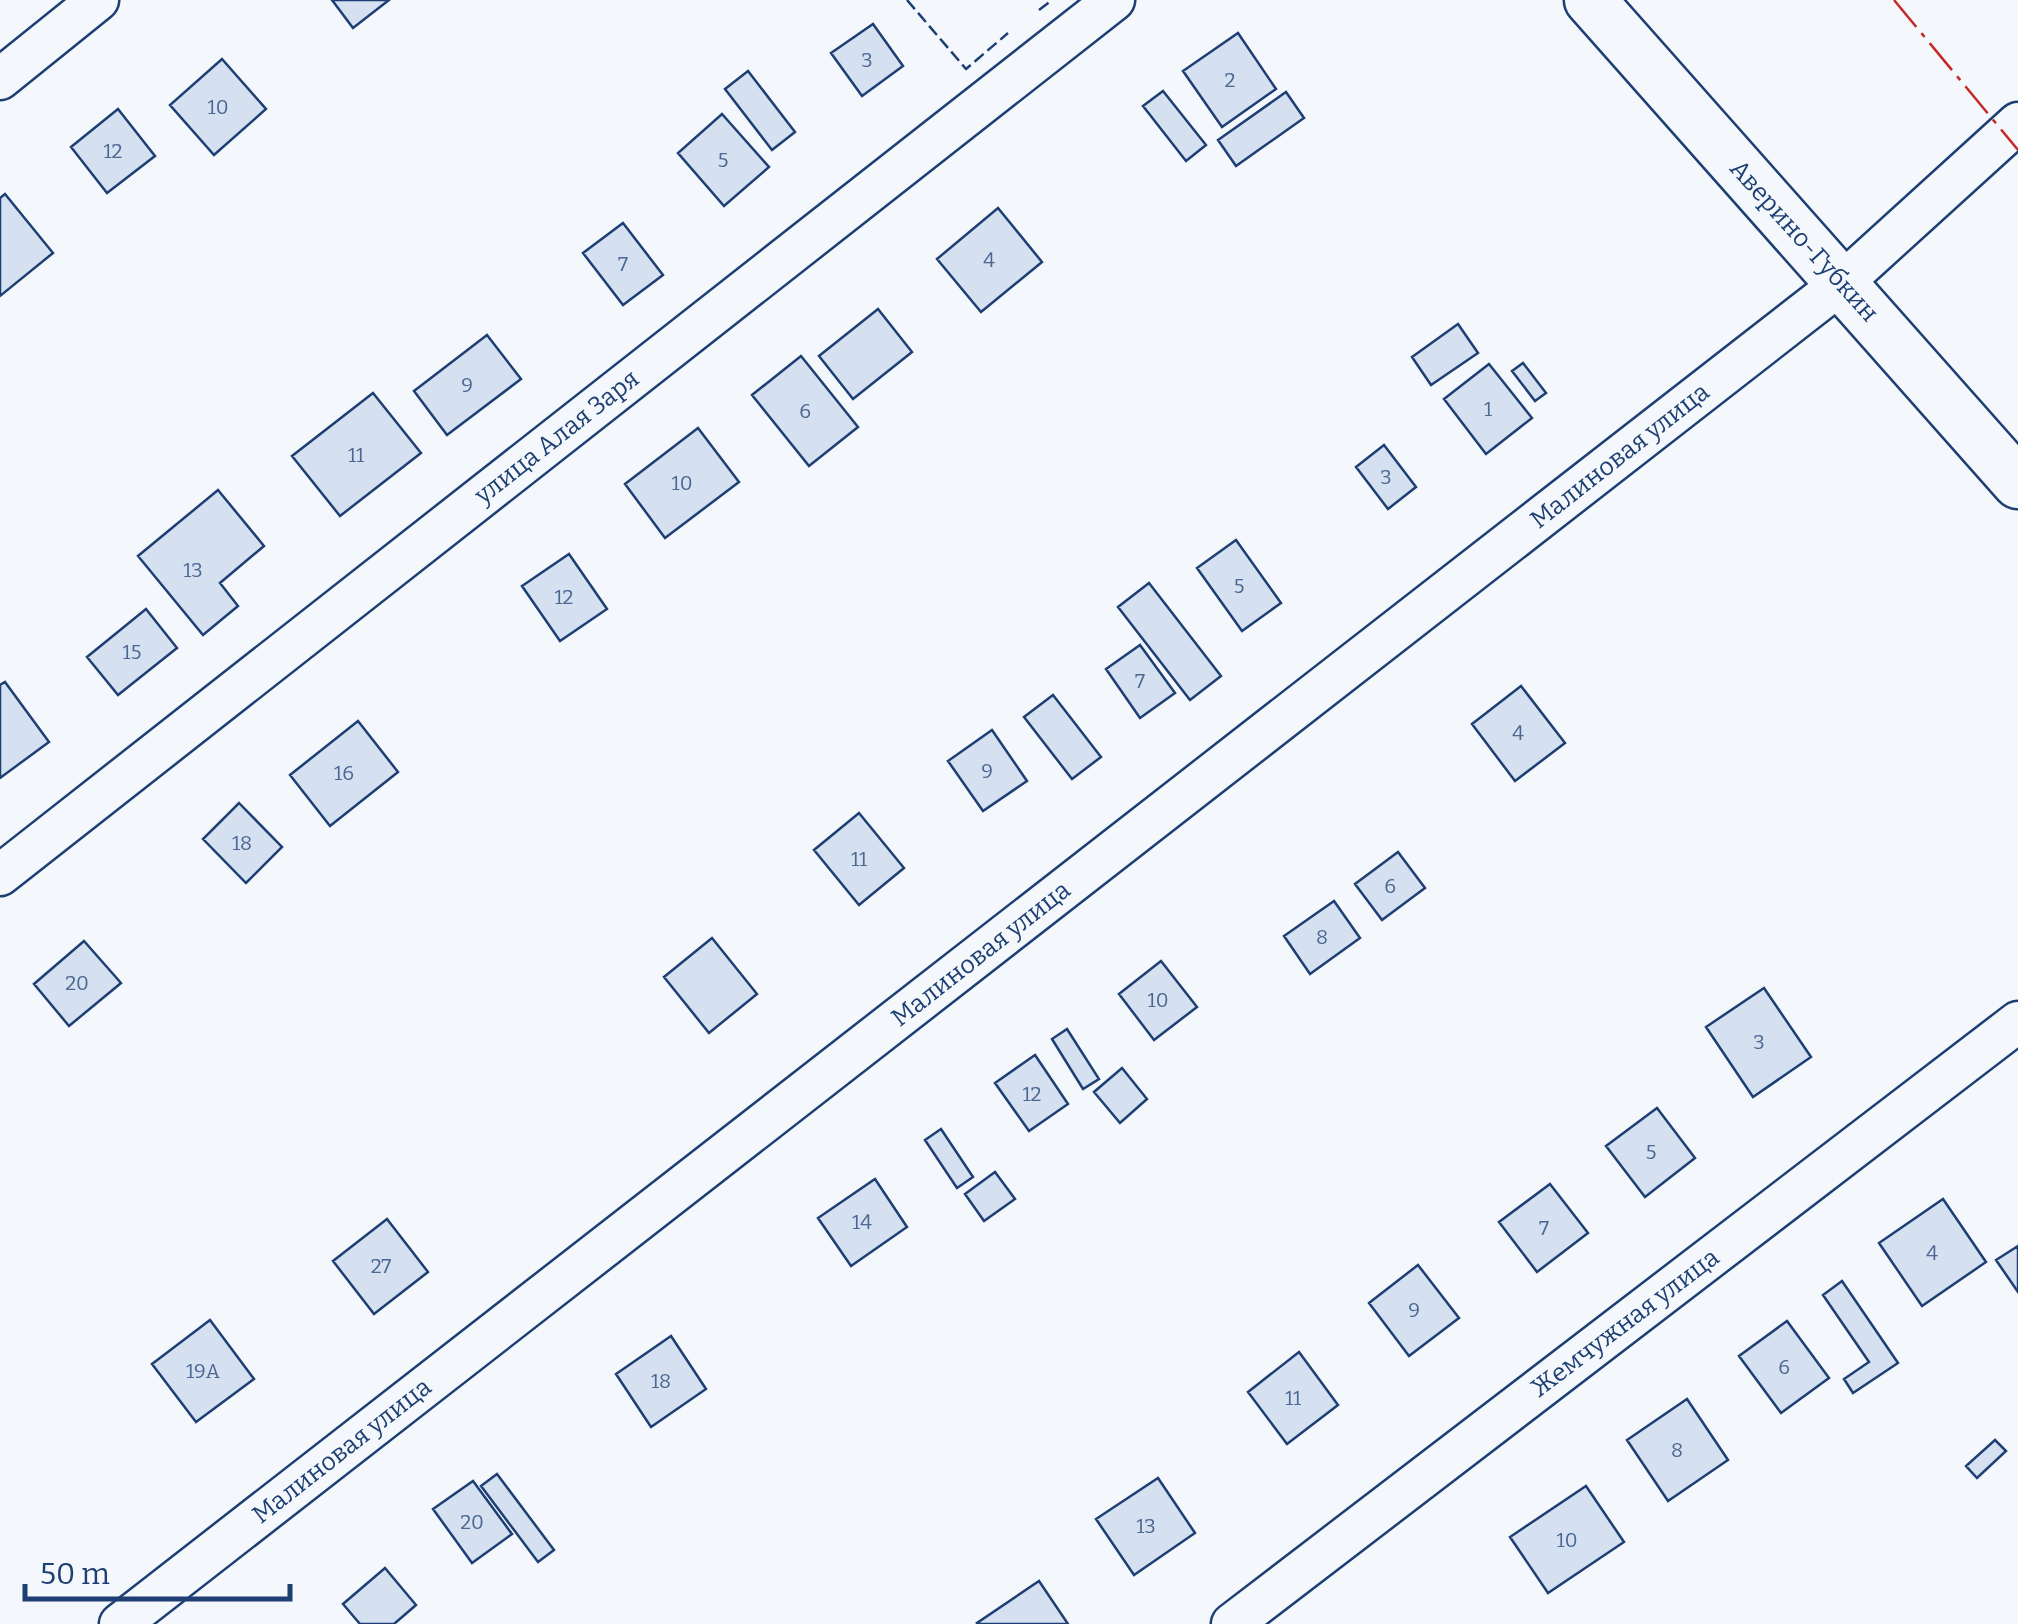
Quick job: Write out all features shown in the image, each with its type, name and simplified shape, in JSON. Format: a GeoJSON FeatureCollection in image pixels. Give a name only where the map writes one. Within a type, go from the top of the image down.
{"type":"FeatureCollection","features":[{"type":"Feature","properties":{"kind":"main road","name":"Аверино-Губкин"},"geometry":{"type":"LineString","coordinates":[[1590,0],[2018,483]]}},
{"type":"Feature","properties":{"kind":"street"},"geometry":{"type":"LineString","coordinates":[[0,79],[98,0]]}},
{"type":"Feature","properties":{"kind":"street","name":"улица Алая Заря"},"geometry":{"type":"LineString","coordinates":[[0,875],[1114,0]]}},
{"type":"Feature","properties":{"kind":"street","name":"Малиновая улица"},"geometry":{"type":"LineString","coordinates":[[120,1624],[1842,284],[2018,122]]}},
{"type":"Feature","properties":{"kind":"street","name":"Жемчужная улица"},"geometry":{"type":"LineString","coordinates":[[1232,1624],[2018,1022]]}},
{"type":"Feature","properties":{"kind":"building"},"geometry":{"type":"Polygon","coordinates":[[[332,0],[389,0],[353,28],[332,0]]]}},
{"type":"Feature","properties":{"kind":"building"},"geometry":{"type":"Polygon","coordinates":[[[873,24],[903,66],[862,96],[831,53],[873,24]]]}},
{"type":"Feature","properties":{"kind":"building"},"geometry":{"type":"Polygon","coordinates":[[[1238,33],[1276,89],[1222,127],[1183,71],[1238,33]]]}},
{"type":"Feature","properties":{"kind":"building"},"geometry":{"type":"Polygon","coordinates":[[[222,59],[266,109],[214,155],[170,105],[222,59]]]}},
{"type":"Feature","properties":{"kind":"building"},"geometry":{"type":"Polygon","coordinates":[[[748,71],[795,132],[772,150],[725,89],[748,71]]]}},
{"type":"Feature","properties":{"kind":"building"},"geometry":{"type":"Polygon","coordinates":[[[1163,91],[1206,145],[1186,161],[1143,106],[1163,91]]]}},
{"type":"Feature","properties":{"kind":"building"},"geometry":{"type":"Polygon","coordinates":[[[1286,92],[1304,118],[1236,166],[1218,140],[1286,92]]]}},
{"type":"Feature","properties":{"kind":"building"},"geometry":{"type":"Polygon","coordinates":[[[118,109],[155,156],[107,193],[71,147],[118,109]]]}},
{"type":"Feature","properties":{"kind":"building"},"geometry":{"type":"Polygon","coordinates":[[[722,114],[769,167],[724,206],[678,153],[722,114]]]}},
{"type":"Feature","properties":{"kind":"building"},"geometry":{"type":"Polygon","coordinates":[[[5,194],[53,253],[0,296],[0,198],[5,194]]]}},
{"type":"Feature","properties":{"kind":"building"},"geometry":{"type":"Polygon","coordinates":[[[998,208],[1042,262],[981,312],[937,259],[998,208]]]}},
{"type":"Feature","properties":{"kind":"building"},"geometry":{"type":"Polygon","coordinates":[[[623,223],[663,275],[623,305],[583,253],[623,223]]]}},
{"type":"Feature","properties":{"kind":"building"},"geometry":{"type":"Polygon","coordinates":[[[878,309],[912,352],[853,399],[819,356],[878,309]]]}},
{"type":"Feature","properties":{"kind":"building"},"geometry":{"type":"Polygon","coordinates":[[[1458,324],[1478,353],[1431,385],[1412,357],[1458,324]]]}},
{"type":"Feature","properties":{"kind":"building"},"geometry":{"type":"Polygon","coordinates":[[[487,335],[521,379],[447,435],[414,391],[487,335]]]}},
{"type":"Feature","properties":{"kind":"building"},"geometry":{"type":"Polygon","coordinates":[[[801,356],[858,427],[809,466],[752,395],[801,356]]]}},
{"type":"Feature","properties":{"kind":"building"},"geometry":{"type":"Polygon","coordinates":[[[1523,363],[1546,393],[1535,401],[1512,371],[1523,363]]]}},
{"type":"Feature","properties":{"kind":"building"},"geometry":{"type":"Polygon","coordinates":[[[1489,364],[1532,418],[1486,454],[1444,399],[1489,364]]]}},
{"type":"Feature","properties":{"kind":"building"},"geometry":{"type":"Polygon","coordinates":[[[373,393],[421,453],[340,516],[292,456],[373,393]]]}},
{"type":"Feature","properties":{"kind":"building"},"geometry":{"type":"Polygon","coordinates":[[[698,428],[739,482],[665,538],[625,484],[698,428]]]}},
{"type":"Feature","properties":{"kind":"building"},"geometry":{"type":"Polygon","coordinates":[[[1384,445],[1416,487],[1388,509],[1356,467],[1384,445]]]}},
{"type":"Feature","properties":{"kind":"building"},"geometry":{"type":"Polygon","coordinates":[[[218,490],[264,546],[220,583],[238,606],[203,635],[138,556],[218,490]]]}},
{"type":"Feature","properties":{"kind":"building"},"geometry":{"type":"Polygon","coordinates":[[[1236,540],[1281,603],[1242,631],[1197,568],[1236,540]]]}},
{"type":"Feature","properties":{"kind":"building"},"geometry":{"type":"Polygon","coordinates":[[[569,554],[607,609],[560,641],[522,586],[569,554]]]}},
{"type":"Feature","properties":{"kind":"building"},"geometry":{"type":"Polygon","coordinates":[[[1149,583],[1221,676],[1190,700],[1118,607],[1149,583]]]}},
{"type":"Feature","properties":{"kind":"building"},"geometry":{"type":"Polygon","coordinates":[[[146,609],[177,648],[118,695],[87,657],[146,609]]]}},
{"type":"Feature","properties":{"kind":"building"},"geometry":{"type":"Polygon","coordinates":[[[1140,645],[1175,693],[1140,718],[1106,669],[1140,645]]]}},
{"type":"Feature","properties":{"kind":"building"},"geometry":{"type":"Polygon","coordinates":[[[5,682],[49,742],[0,778],[0,685],[5,682]]]}},
{"type":"Feature","properties":{"kind":"building"},"geometry":{"type":"Polygon","coordinates":[[[1521,686],[1565,743],[1515,781],[1472,724],[1521,686]]]}},
{"type":"Feature","properties":{"kind":"building"},"geometry":{"type":"Polygon","coordinates":[[[1053,695],[1101,757],[1072,779],[1024,717],[1053,695]]]}},
{"type":"Feature","properties":{"kind":"building"},"geometry":{"type":"Polygon","coordinates":[[[358,721],[398,772],[330,826],[290,775],[358,721]]]}},
{"type":"Feature","properties":{"kind":"building"},"geometry":{"type":"Polygon","coordinates":[[[992,730],[1027,781],[983,811],[948,761],[992,730]]]}},
{"type":"Feature","properties":{"kind":"building"},"geometry":{"type":"Polygon","coordinates":[[[239,803],[282,847],[246,883],[203,839],[239,803]]]}},
{"type":"Feature","properties":{"kind":"building"},"geometry":{"type":"Polygon","coordinates":[[[859,813],[904,868],[859,905],[814,850],[859,813]]]}},
{"type":"Feature","properties":{"kind":"building"},"geometry":{"type":"Polygon","coordinates":[[[1398,852],[1425,888],[1382,920],[1355,884],[1398,852]]]}},
{"type":"Feature","properties":{"kind":"building"},"geometry":{"type":"Polygon","coordinates":[[[1334,901],[1360,938],[1310,974],[1284,936],[1334,901]]]}},
{"type":"Feature","properties":{"kind":"building"},"geometry":{"type":"Polygon","coordinates":[[[712,938],[757,994],[709,1033],[664,977],[712,938]]]}},
{"type":"Feature","properties":{"kind":"building"},"geometry":{"type":"Polygon","coordinates":[[[84,941],[121,983],[69,1026],[34,984],[84,941]]]}},
{"type":"Feature","properties":{"kind":"building"},"geometry":{"type":"Polygon","coordinates":[[[1161,961],[1197,1007],[1154,1040],[1119,994],[1161,961]]]}},
{"type":"Feature","properties":{"kind":"building"},"geometry":{"type":"Polygon","coordinates":[[[1764,988],[1811,1057],[1753,1097],[1706,1027],[1764,988]]]}},
{"type":"Feature","properties":{"kind":"building"},"geometry":{"type":"Polygon","coordinates":[[[1067,1029],[1099,1079],[1083,1089],[1052,1039],[1067,1029]]]}},
{"type":"Feature","properties":{"kind":"building"},"geometry":{"type":"Polygon","coordinates":[[[1035,1055],[1068,1104],[1029,1131],[995,1083],[1035,1055]]]}},
{"type":"Feature","properties":{"kind":"building"},"geometry":{"type":"Polygon","coordinates":[[[1122,1068],[1147,1099],[1120,1123],[1094,1092],[1122,1068]]]}},
{"type":"Feature","properties":{"kind":"building"},"geometry":{"type":"Polygon","coordinates":[[[1657,1108],[1695,1158],[1645,1197],[1606,1146],[1657,1108]]]}},
{"type":"Feature","properties":{"kind":"building"},"geometry":{"type":"Polygon","coordinates":[[[941,1129],[973,1177],[957,1188],[925,1140],[941,1129]]]}},
{"type":"Feature","properties":{"kind":"building"},"geometry":{"type":"Polygon","coordinates":[[[995,1172],[1015,1199],[984,1221],[965,1194],[995,1172]]]}},
{"type":"Feature","properties":{"kind":"building"},"geometry":{"type":"Polygon","coordinates":[[[875,1179],[907,1227],[851,1266],[818,1218],[875,1179]]]}},
{"type":"Feature","properties":{"kind":"building"},"geometry":{"type":"Polygon","coordinates":[[[1550,1184],[1588,1233],[1537,1272],[1499,1222],[1550,1184]]]}},
{"type":"Feature","properties":{"kind":"building"},"geometry":{"type":"Polygon","coordinates":[[[1943,1199],[1986,1262],[1922,1306],[1879,1243],[1943,1199]]]}},
{"type":"Feature","properties":{"kind":"building"},"geometry":{"type":"Polygon","coordinates":[[[387,1219],[428,1272],[374,1314],[333,1261],[387,1219]]]}},
{"type":"Feature","properties":{"kind":"building"},"geometry":{"type":"Polygon","coordinates":[[[2018,1246],[2018,1292],[1996,1260],[2018,1246]]]}},
{"type":"Feature","properties":{"kind":"building"},"geometry":{"type":"Polygon","coordinates":[[[1418,1265],[1459,1318],[1409,1356],[1369,1303],[1418,1265]]]}},
{"type":"Feature","properties":{"kind":"building"},"geometry":{"type":"Polygon","coordinates":[[[1842,1281],[1898,1363],[1853,1393],[1844,1379],[1869,1362],[1823,1295],[1842,1281]]]}},
{"type":"Feature","properties":{"kind":"building"},"geometry":{"type":"Polygon","coordinates":[[[210,1320],[254,1379],[196,1422],[152,1364],[210,1320]]]}},
{"type":"Feature","properties":{"kind":"building"},"geometry":{"type":"Polygon","coordinates":[[[1787,1321],[1829,1378],[1781,1413],[1739,1356],[1787,1321]]]}},
{"type":"Feature","properties":{"kind":"building"},"geometry":{"type":"Polygon","coordinates":[[[671,1336],[706,1389],[651,1427],[616,1374],[671,1336]]]}},
{"type":"Feature","properties":{"kind":"building"},"geometry":{"type":"Polygon","coordinates":[[[1299,1352],[1338,1405],[1287,1444],[1248,1392],[1299,1352]]]}},
{"type":"Feature","properties":{"kind":"building"},"geometry":{"type":"Polygon","coordinates":[[[1687,1399],[1728,1460],[1668,1501],[1627,1440],[1687,1399]]]}},
{"type":"Feature","properties":{"kind":"building"},"geometry":{"type":"Polygon","coordinates":[[[1995,1440],[2006,1451],[1977,1478],[1966,1466],[1995,1440]]]}},
{"type":"Feature","properties":{"kind":"building"},"geometry":{"type":"Polygon","coordinates":[[[497,1474],[554,1550],[538,1562],[481,1486],[497,1474]]]}},
{"type":"Feature","properties":{"kind":"building"},"geometry":{"type":"Polygon","coordinates":[[[1158,1478],[1195,1533],[1134,1575],[1096,1519],[1158,1478]]]}},
{"type":"Feature","properties":{"kind":"building"},"geometry":{"type":"Polygon","coordinates":[[[473,1481],[512,1534],[472,1563],[433,1509],[473,1481]]]}},
{"type":"Feature","properties":{"kind":"building"},"geometry":{"type":"Polygon","coordinates":[[[1586,1486],[1624,1542],[1548,1593],[1510,1537],[1586,1486]]]}},
{"type":"Feature","properties":{"kind":"building"},"geometry":{"type":"Polygon","coordinates":[[[385,1568],[416,1605],[394,1624],[360,1624],[343,1604],[385,1568]]]}},
{"type":"Feature","properties":{"kind":"building"},"geometry":{"type":"Polygon","coordinates":[[[1039,1581],[1068,1624],[977,1623],[1039,1581]]]}},
{"type":"Feature","properties":{"kind":"fence"},"geometry":{"type":"LineString","coordinates":[[907,0],[966,69],[1008,33]]}},
{"type":"Feature","properties":{"kind":"fence"},"geometry":{"type":"LineString","coordinates":[[1039,10],[1052,0]]}},
{"type":"Feature","properties":{"kind":"power"},"geometry":{"type":"LineString","coordinates":[[1894,0],[2018,150]]}}]}
